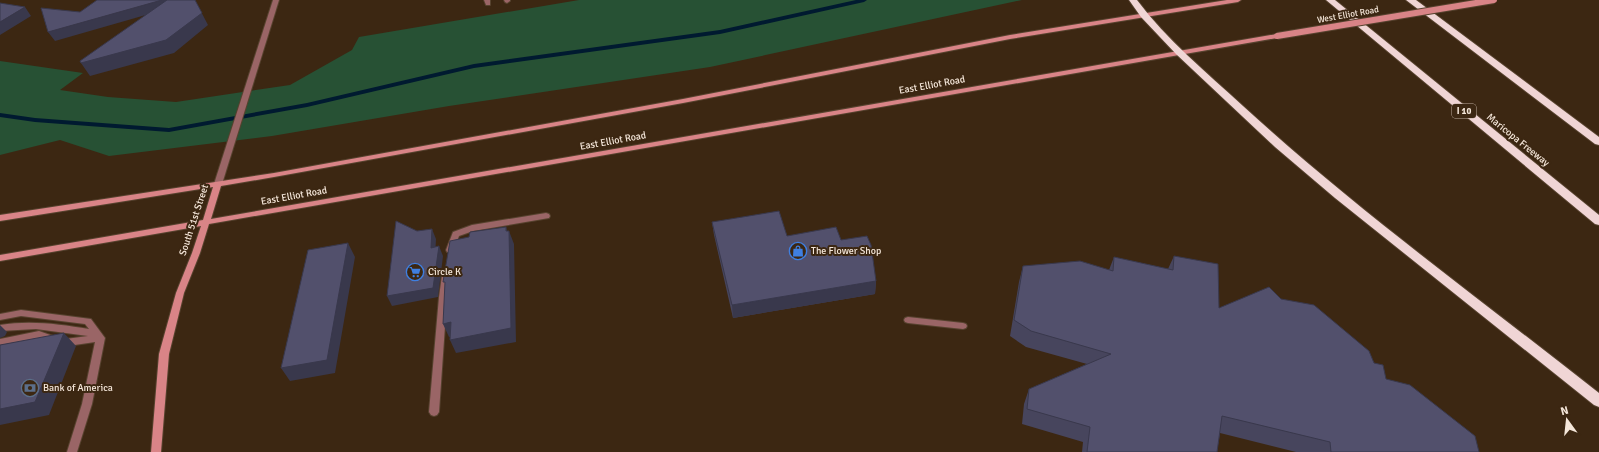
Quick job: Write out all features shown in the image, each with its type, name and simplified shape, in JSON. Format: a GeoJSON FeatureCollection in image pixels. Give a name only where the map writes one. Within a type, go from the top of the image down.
{"type":"FeatureCollection","features":[{"type":"Feature","properties":{"kind":"highway"},"geometry":{"type":"LineString","coordinates":[[1133,0],[1144,15],[1179,52],[1279,145],[1339,195],[1599,402]]}},
{"type":"Feature","properties":{"kind":"highway","name":"Maricopa Freeway"},"geometry":{"type":"LineString","coordinates":[[1330,0],[1599,221]]}},
{"type":"Feature","properties":{"kind":"highway"},"geometry":{"type":"LineString","coordinates":[[1410,0],[1599,142]]}},
{"type":"Feature","properties":{"kind":"main road"},"geometry":{"type":"LineString","coordinates":[[0,218],[218,184],[668,104],[1010,37],[1236,0]]}},
{"type":"Feature","properties":{"kind":"main road","name":"West Elliot Road"},"geometry":{"type":"LineString","coordinates":[[1230,44],[1494,0]]}},
{"type":"Feature","properties":{"kind":"main road","name":"East Elliot Road"},"geometry":{"type":"LineString","coordinates":[[0,258],[1230,44]]}},
{"type":"Feature","properties":{"kind":"main road","name":"South 51st Street"},"geometry":{"type":"LineString","coordinates":[[156,452],[164,354],[180,293],[196,252],[218,184]]}},
{"type":"Feature","properties":{"kind":"street","name":"South 51st Street"},"geometry":{"type":"LineString","coordinates":[[218,184],[250,87],[276,0]]}},
{"type":"Feature","properties":{"kind":"street"},"geometry":{"type":"LineString","coordinates":[[434,412],[443,297],[451,245],[456,234],[472,228],[546,216]]}},
{"type":"Feature","properties":{"kind":"street"},"geometry":{"type":"LineString","coordinates":[[0,317],[21,313],[88,321],[98,336],[87,404],[72,452]]}},
{"type":"Feature","properties":{"kind":"street"},"geometry":{"type":"LineString","coordinates":[[908,320],[963,326]]}},
{"type":"Feature","properties":{"kind":"street"},"geometry":{"type":"LineString","coordinates":[[0,328],[17,325],[50,325],[98,336]]}},
{"type":"Feature","properties":{"kind":"street"},"geometry":{"type":"LineString","coordinates":[[2,342],[39,335],[62,342]]}},
{"type":"Feature","properties":{"kind":"street"},"geometry":{"type":"LineString","coordinates":[[0,352],[98,336]]}},
{"type":"Feature","properties":{"kind":"green space"},"geometry":{"type":"Polygon","coordinates":[[[579,0],[1022,0],[710,67],[449,106],[272,136],[109,156],[60,140],[0,155],[0,61],[83,73],[60,90],[108,97],[176,102],[290,85],[352,50],[359,37],[579,0]]]}},
{"type":"Feature","properties":{"kind":"building"},"geometry":{"type":"Polygon","coordinates":[[[97,0],[162,0],[48,32],[41,8],[80,12],[97,0]]]}},
{"type":"Feature","properties":{"kind":"building"},"geometry":{"type":"Polygon","coordinates":[[[167,0],[195,0],[202,13],[166,40],[81,63],[80,61],[167,0]]]}},
{"type":"Feature","properties":{"kind":"building"},"geometry":{"type":"Polygon","coordinates":[[[0,3],[25,7],[0,22],[0,3]]]}},
{"type":"Feature","properties":{"kind":"building"},"geometry":{"type":"Polygon","coordinates":[[[779,211],[787,236],[836,227],[841,240],[867,236],[871,245],[876,281],[732,305],[712,222],[779,211]]]}},
{"type":"Feature","properties":{"kind":"building","name":"Circle K"},"geometry":{"type":"Polygon","coordinates":[[[396,221],[417,231],[432,229],[431,248],[439,246],[433,288],[387,296],[396,221]]]}},
{"type":"Feature","properties":{"kind":"building"},"geometry":{"type":"Polygon","coordinates":[[[506,227],[506,231],[509,231],[511,328],[450,340],[451,322],[443,324],[445,282],[443,282],[450,241],[469,237],[470,232],[506,227]]]}},
{"type":"Feature","properties":{"kind":"building"},"geometry":{"type":"Polygon","coordinates":[[[348,243],[327,360],[281,368],[308,250],[348,243]]]}},
{"type":"Feature","properties":{"kind":"building"},"geometry":{"type":"Polygon","coordinates":[[[1174,256],[1218,264],[1219,308],[1269,287],[1281,299],[1314,305],[1369,351],[1374,363],[1383,365],[1386,379],[1410,385],[1475,436],[1479,452],[1331,452],[1330,442],[1222,416],[1217,452],[1087,452],[1090,427],[1027,409],[1029,389],[1111,354],[1031,331],[1014,320],[1023,266],[1080,261],[1113,271],[1114,257],[1173,270],[1174,256]]]}},
{"type":"Feature","properties":{"kind":"building"},"geometry":{"type":"Polygon","coordinates":[[[64,333],[35,402],[0,409],[0,345],[64,333]]]}},
{"type":"Feature","properties":{"kind":"waterway"},"geometry":{"type":"LineString","coordinates":[[0,115],[35,120],[169,130],[307,105],[474,66],[720,32],[864,0]]}},
{"type":"Feature","properties":{"kind":"place","name":"The Flower Shop"},"geometry":{"type":"Point","coordinates":[798,251]}},
{"type":"Feature","properties":{"kind":"place","name":"Circle K"},"geometry":{"type":"Point","coordinates":[415,272]}},
{"type":"Feature","properties":{"kind":"place","name":"Bank of America"},"geometry":{"type":"Point","coordinates":[30,388]}}]}
